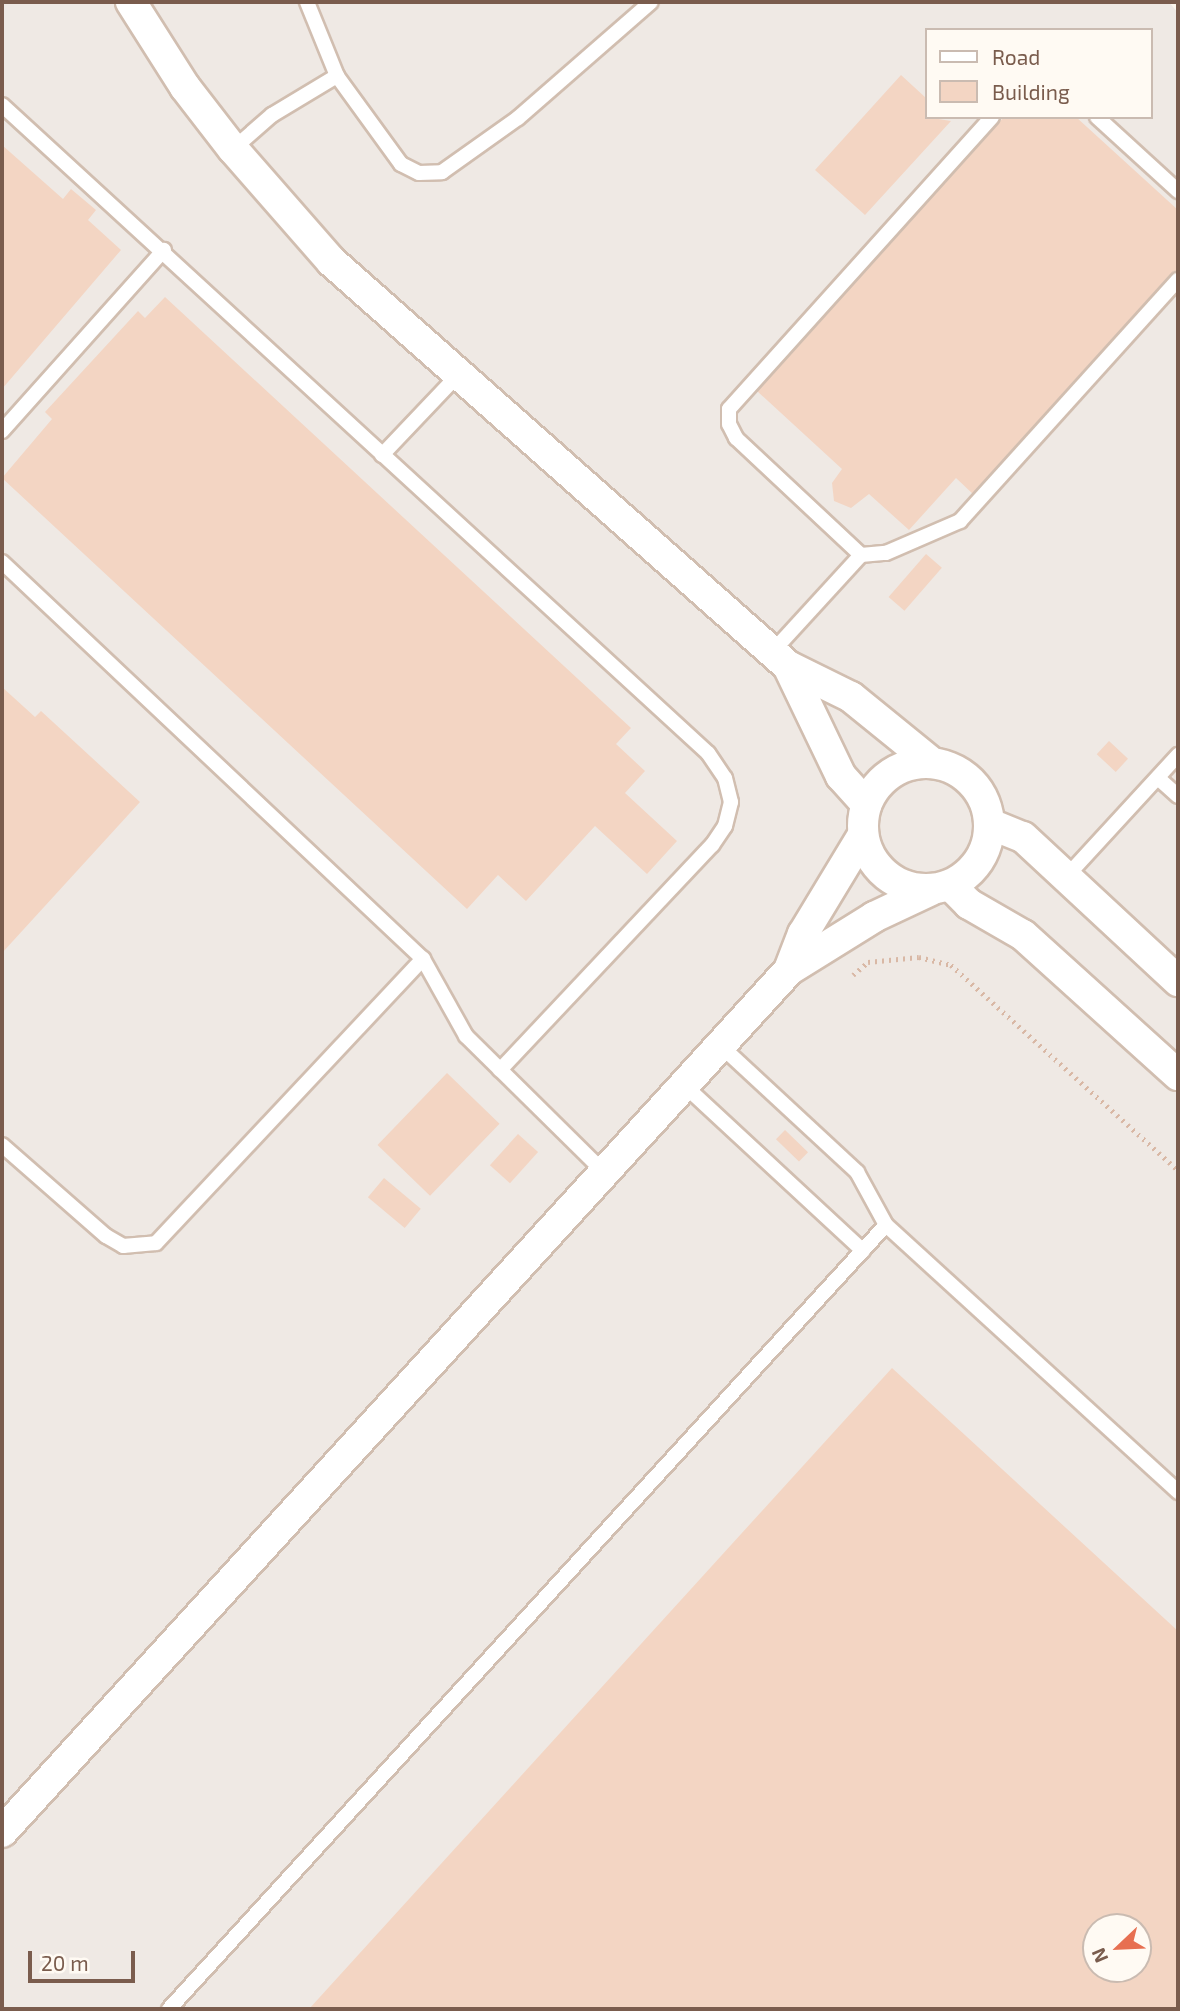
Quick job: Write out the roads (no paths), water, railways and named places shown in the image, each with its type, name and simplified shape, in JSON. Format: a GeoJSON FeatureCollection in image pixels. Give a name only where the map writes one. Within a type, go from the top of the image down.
{"type":"FeatureCollection","features":[{"type":"Feature","properties":{"kind":"street"},"geometry":{"type":"LineString","coordinates":[[2,1832],[789,970],[874,918],[940,887],[979,861],[990,824],[982,798],[965,775],[931,762],[851,697],[780,658],[331,261],[233,149],[186,87],[131,2]]}},
{"type":"Feature","properties":{"kind":"street"},"geometry":{"type":"LineString","coordinates":[[780,658],[841,776],[866,804]]}},
{"type":"Feature","properties":{"kind":"street"},"geometry":{"type":"LineString","coordinates":[[931,762],[894,770],[866,804],[863,835],[871,857],[886,875],[907,887],[940,887],[1023,936],[1178,1075]]}},
{"type":"Feature","properties":{"kind":"street"},"geometry":{"type":"LineString","coordinates":[[990,824],[1023,837],[1178,981]]}},
{"type":"Feature","properties":{"kind":"street"},"geometry":{"type":"LineString","coordinates":[[789,970],[803,934],[863,835]]}},
{"type":"Feature","properties":{"kind":"lane"},"geometry":{"type":"LineString","coordinates":[[307,2],[337,76],[401,164],[419,173],[442,172],[518,118],[651,2]]}},
{"type":"Feature","properties":{"kind":"lane"},"geometry":{"type":"LineString","coordinates":[[233,149],[272,115],[337,76]]}},
{"type":"Feature","properties":{"kind":"lane"},"geometry":{"type":"LineString","coordinates":[[2,105],[164,250],[383,456],[708,753],[725,778],[731,802],[725,826],[712,845],[500,1070]]}},
{"type":"Feature","properties":{"kind":"lane"},"geometry":{"type":"LineString","coordinates":[[861,555],[736,438],[729,424],[729,409],[990,119]]}},
{"type":"Feature","properties":{"kind":"lane"},"geometry":{"type":"LineString","coordinates":[[1099,119],[1178,191]]}},
{"type":"Feature","properties":{"kind":"lane"},"geometry":{"type":"LineString","coordinates":[[2,430],[164,250]]}},
{"type":"Feature","properties":{"kind":"lane"},"geometry":{"type":"LineString","coordinates":[[780,658],[861,555],[886,553],[960,521],[1178,280]]}},
{"type":"Feature","properties":{"kind":"lane"},"geometry":{"type":"LineString","coordinates":[[383,456],[458,375]]}},
{"type":"Feature","properties":{"kind":"lane"},"geometry":{"type":"LineString","coordinates":[[2,562],[423,958],[467,1036],[604,1172]]}},
{"type":"Feature","properties":{"kind":"lane"},"geometry":{"type":"LineString","coordinates":[[1066,877],[1178,755]]}},
{"type":"Feature","properties":{"kind":"lane"},"geometry":{"type":"LineString","coordinates":[[1158,778],[1178,796]]}},
{"type":"Feature","properties":{"kind":"lane"},"geometry":{"type":"LineString","coordinates":[[2,1145],[106,1236],[123,1246],[156,1243],[423,958]]}},
{"type":"Feature","properties":{"kind":"lane"},"geometry":{"type":"LineString","coordinates":[[720,1045],[857,1172],[886,1225],[1178,1492]]}},
{"type":"Feature","properties":{"kind":"lane"},"geometry":{"type":"LineString","coordinates":[[684,1085],[863,1251]]}},
{"type":"Feature","properties":{"kind":"lane"},"geometry":{"type":"LineString","coordinates":[[169,2009],[886,1225]]}}]}
